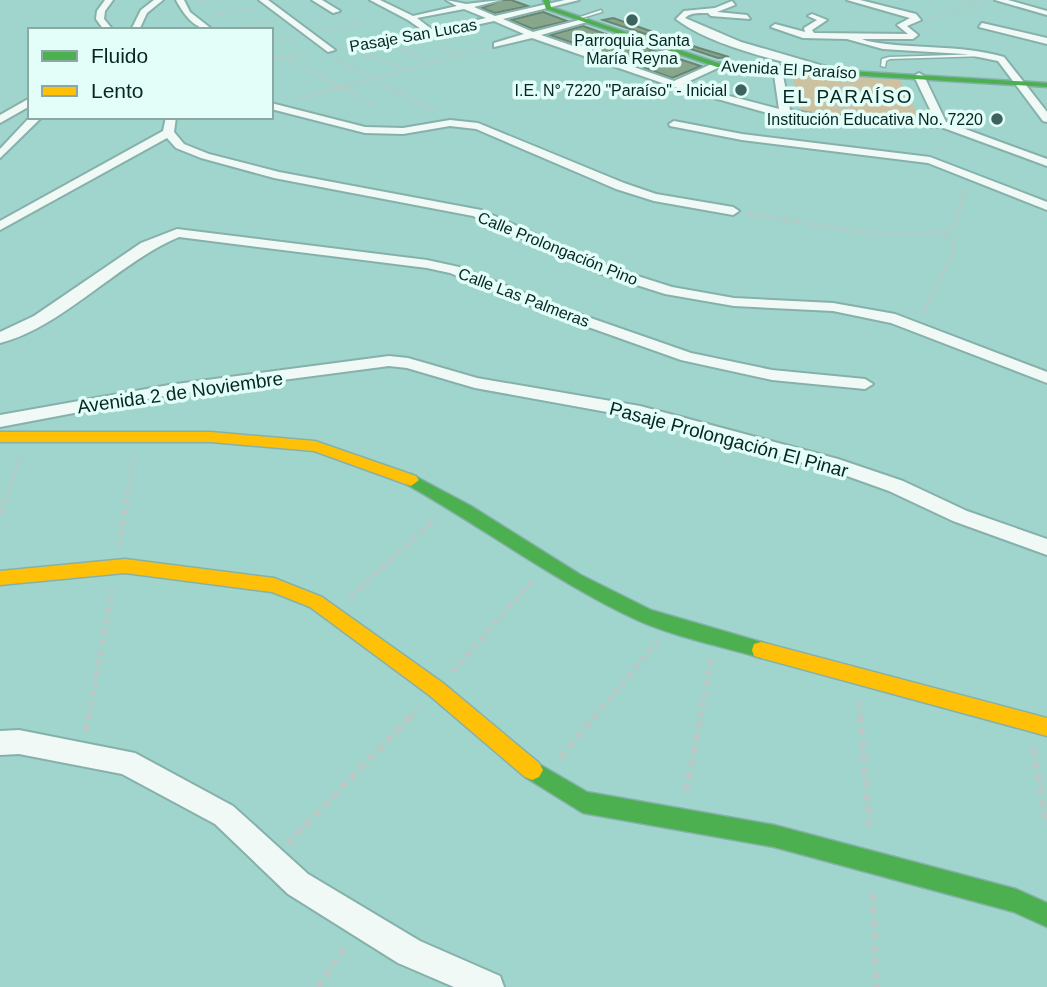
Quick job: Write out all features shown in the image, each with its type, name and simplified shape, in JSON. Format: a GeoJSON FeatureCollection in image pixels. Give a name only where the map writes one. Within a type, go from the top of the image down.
{"type":"FeatureCollection","features":[{"type":"Feature","properties":{"kind":"street"},"geometry":{"type":"LineString","coordinates":[[107,28],[100,19],[101,11],[109,0]]}},
{"type":"Feature","properties":{"kind":"street"},"geometry":{"type":"LineString","coordinates":[[136,28],[144,12],[159,0]]}},
{"type":"Feature","properties":{"kind":"street"},"geometry":{"type":"LineString","coordinates":[[180,0],[187,13],[206,28]]}},
{"type":"Feature","properties":{"kind":"street"},"geometry":{"type":"LineString","coordinates":[[262,0],[331,50]]}},
{"type":"Feature","properties":{"kind":"street"},"geometry":{"type":"LineString","coordinates":[[316,0],[336,10]]}},
{"type":"Feature","properties":{"kind":"street"},"geometry":{"type":"LineString","coordinates":[[374,0],[411,18],[431,33]]}},
{"type":"Feature","properties":{"kind":"street"},"geometry":{"type":"LineString","coordinates":[[450,0],[533,35],[579,49],[674,85],[785,113],[819,118],[942,124],[1047,163]]}},
{"type":"Feature","properties":{"kind":"street"},"geometry":{"type":"LineString","coordinates":[[417,16],[497,0]]}},
{"type":"Feature","properties":{"kind":"street"},"geometry":{"type":"LineString","coordinates":[[527,0],[547,4]]}},
{"type":"Feature","properties":{"kind":"street","name":"Pasaje San Lucas"},"geometry":{"type":"LineString","coordinates":[[446,30],[496,20],[547,4],[575,0]]}},
{"type":"Feature","properties":{"kind":"street"},"geometry":{"type":"LineString","coordinates":[[691,0],[719,9]]}},
{"type":"Feature","properties":{"kind":"street"},"geometry":{"type":"LineString","coordinates":[[775,27],[795,34],[914,35],[901,25],[917,20],[913,16],[851,0]]}},
{"type":"Feature","properties":{"kind":"street"},"geometry":{"type":"LineString","coordinates":[[999,0],[1047,13]]}},
{"type":"Feature","properties":{"kind":"street"},"geometry":{"type":"LineString","coordinates":[[732,3],[719,9],[689,11],[680,19],[707,33],[792,62],[839,72]]}},
{"type":"Feature","properties":{"kind":"street","name":"Avenida El Paraíso"},"geometry":{"type":"LineString","coordinates":[[547,4],[582,19],[717,65],[1047,85]]}},
{"type":"Feature","properties":{"kind":"street"},"geometry":{"type":"LineString","coordinates":[[689,11],[747,17]]}},
{"type":"Feature","properties":{"kind":"street"},"geometry":{"type":"LineString","coordinates":[[812,16],[823,20],[807,30],[814,35]]}},
{"type":"Feature","properties":{"kind":"street"},"geometry":{"type":"LineString","coordinates":[[497,45],[582,19]]}},
{"type":"Feature","properties":{"kind":"street"},"geometry":{"type":"LineString","coordinates":[[982,25],[1047,41]]}},
{"type":"Feature","properties":{"kind":"street"},"geometry":{"type":"LineString","coordinates":[[579,49],[624,34]]}},
{"type":"Feature","properties":{"kind":"street"},"geometry":{"type":"LineString","coordinates":[[848,36],[885,46],[988,55],[1001,60],[1047,120]]}},
{"type":"Feature","properties":{"kind":"street"},"geometry":{"type":"LineString","coordinates":[[618,65],[670,50]]}},
{"type":"Feature","properties":{"kind":"street"},"geometry":{"type":"LineString","coordinates":[[674,85],[717,65]]}},
{"type":"Feature","properties":{"kind":"street"},"geometry":{"type":"LineString","coordinates":[[778,68],[785,113]]}},
{"type":"Feature","properties":{"kind":"street"},"geometry":{"type":"LineString","coordinates":[[919,76],[942,124]]}},
{"type":"Feature","properties":{"kind":"street"},"geometry":{"type":"LineString","coordinates":[[0,120],[28,102]]}},
{"type":"Feature","properties":{"kind":"street"},"geometry":{"type":"LineString","coordinates":[[1033,102],[1047,103]]}},
{"type":"Feature","properties":{"kind":"street"},"geometry":{"type":"LineString","coordinates":[[273,107],[365,130],[403,131],[457,123],[478,126],[620,186],[654,197],[733,211]]}},
{"type":"Feature","properties":{"kind":"street"},"geometry":{"type":"LineString","coordinates":[[0,155],[35,119]]}},
{"type":"Feature","properties":{"kind":"street"},"geometry":{"type":"LineString","coordinates":[[0,226],[168,133],[172,119]]}},
{"type":"Feature","properties":{"kind":"street"},"geometry":{"type":"LineString","coordinates":[[674,124],[742,137],[930,160],[1047,206]]}},
{"type":"Feature","properties":{"kind":"street","name":"Calle Prolongación Pino"},"geometry":{"type":"LineString","coordinates":[[168,133],[180,146],[205,156],[278,176],[477,214],[604,270],[670,291],[734,302],[833,307],[916,326],[987,357],[1047,378]]}},
{"type":"Feature","properties":{"kind":"street","name":"Calle Las Palmeras"},"geometry":{"type":"LineString","coordinates":[[0,338],[39,319],[96,283],[146,246],[177,233],[233,237],[454,270],[554,310],[687,357],[772,375],[865,384]]}},
{"type":"Feature","properties":{"kind":"street","name":"Pasaje Prolongación El Pinar"},"geometry":{"type":"LineString","coordinates":[[360,365],[389,361],[408,363],[475,383],[640,412],[838,466],[896,486],[960,516],[1047,547]]}},
{"type":"Feature","properties":{"kind":"street","name":"Avenida 2 de Noviembre"},"geometry":{"type":"LineString","coordinates":[[0,421],[169,390],[360,365]]}},
{"type":"Feature","properties":{"kind":"street"},"geometry":{"type":"LineString","coordinates":[[0,437],[211,437],[315,446],[402,475],[548,563],[646,616],[716,638],[1047,727]]}},
{"type":"Feature","properties":{"kind":"street"},"geometry":{"type":"LineString","coordinates":[[0,578],[115,567],[274,585],[316,602],[332,613],[436,689],[543,777],[583,802],[774,835],[1016,901],[1047,915]]}},
{"type":"Feature","properties":{"kind":"street"},"geometry":{"type":"LineString","coordinates":[[0,743],[19,742],[126,762],[224,815],[298,884],[409,952],[489,987]]}},
{"type":"Feature","properties":{"kind":"lane"},"geometry":{"type":"LineString","coordinates":[[582,19],[601,11]]}},
{"type":"Feature","properties":{"kind":"lane"},"geometry":{"type":"LineString","coordinates":[[883,66],[884,60],[901,57],[988,55]]}},
{"type":"Feature","properties":{"kind":"path"},"geometry":{"type":"LineString","coordinates":[[917,20],[931,19],[978,4]]}},
{"type":"Feature","properties":{"kind":"path","name":"Pasaje San Lucas"},"geometry":{"type":"LineString","coordinates":[[273,60],[431,33]]}},
{"type":"Feature","properties":{"kind":"path"},"geometry":{"type":"LineString","coordinates":[[383,41],[432,63]]}},
{"type":"Feature","properties":{"kind":"path"},"geometry":{"type":"LineString","coordinates":[[292,101],[497,45]]}},
{"type":"Feature","properties":{"kind":"path"},"geometry":{"type":"LineString","coordinates":[[351,46],[406,70]]}},
{"type":"Feature","properties":{"kind":"path"},"geometry":{"type":"LineString","coordinates":[[321,51],[457,123]]}},
{"type":"Feature","properties":{"kind":"path"},"geometry":{"type":"LineString","coordinates":[[286,57],[374,106]]}},
{"type":"Feature","properties":{"kind":"path"},"geometry":{"type":"LineString","coordinates":[[846,84],[858,88],[846,93],[827,100],[815,96],[846,84]]}},
{"type":"Feature","properties":{"kind":"path"},"geometry":{"type":"LineString","coordinates":[[824,85],[880,105]]}},
{"type":"Feature","properties":{"kind":"path"},"geometry":{"type":"LineString","coordinates":[[891,92],[843,110],[830,105],[877,87],[907,97]]}},
{"type":"Feature","properties":{"kind":"path"},"geometry":{"type":"LineString","coordinates":[[903,89],[917,118],[942,124]]}},
{"type":"Feature","properties":{"kind":"path"},"geometry":{"type":"LineString","coordinates":[[840,113],[853,114]]}},
{"type":"Feature","properties":{"kind":"path"},"geometry":{"type":"LineString","coordinates":[[733,211],[850,228],[944,234],[953,229],[971,175]]}},
{"type":"Feature","properties":{"kind":"path"},"geometry":{"type":"LineString","coordinates":[[916,326],[954,252],[954,246],[944,234]]}},
{"type":"Feature","properties":{"kind":"path"},"geometry":{"type":"LineString","coordinates":[[0,514],[28,437]]}},
{"type":"Feature","properties":{"kind":"path"},"geometry":{"type":"LineString","coordinates":[[82,754],[137,438]]}},
{"type":"Feature","properties":{"kind":"path"},"geometry":{"type":"LineString","coordinates":[[332,613],[452,503]]}},
{"type":"Feature","properties":{"kind":"path"},"geometry":{"type":"LineString","coordinates":[[272,859],[436,689],[548,563]]}},
{"type":"Feature","properties":{"kind":"path"},"geometry":{"type":"LineString","coordinates":[[543,777],[672,625]]}},
{"type":"Feature","properties":{"kind":"path"},"geometry":{"type":"LineString","coordinates":[[681,819],[716,638]]}},
{"type":"Feature","properties":{"kind":"path"},"geometry":{"type":"LineString","coordinates":[[1028,720],[1047,825]]}},
{"type":"Feature","properties":{"kind":"path"},"geometry":{"type":"LineString","coordinates":[[318,987],[361,922]]}},
{"type":"Feature","properties":{"kind":"shaded area"},"geometry":{"type":"Polygon","coordinates":[[[792,74],[900,80],[920,119],[801,112],[792,74]]]}},
{"type":"Feature","properties":{"kind":"building"},"geometry":{"type":"Polygon","coordinates":[[[503,0],[528,6],[495,13],[482,8],[503,0]]]}},
{"type":"Feature","properties":{"kind":"building"},"geometry":{"type":"Polygon","coordinates":[[[543,12],[567,21],[533,29],[511,20],[543,12]]]}},
{"type":"Feature","properties":{"kind":"building"},"geometry":{"type":"Polygon","coordinates":[[[613,18],[729,57],[718,58],[603,20],[613,18]]]}},
{"type":"Feature","properties":{"kind":"building"},"geometry":{"type":"Polygon","coordinates":[[[583,26],[608,35],[576,44],[550,35],[583,26]]]}},
{"type":"Feature","properties":{"kind":"building"},"geometry":{"type":"Polygon","coordinates":[[[624,40],[654,50],[619,59],[593,50],[624,40]]]}},
{"type":"Feature","properties":{"kind":"building"},"geometry":{"type":"Polygon","coordinates":[[[670,56],[701,66],[672,78],[637,65],[670,56]]]}},
{"type":"Feature","properties":{"kind":"traffic: fast"},"geometry":{"type":"LineString","coordinates":[[546,0],[548,8],[717,65],[1047,85]]}},
{"type":"Feature","properties":{"kind":"traffic: fast"},"geometry":{"type":"LineString","coordinates":[[411,480],[465,510],[575,580],[646,616],[761,650]]}},
{"type":"Feature","properties":{"kind":"traffic: fast"},"geometry":{"type":"LineString","coordinates":[[532,770],[583,802],[774,836],[1016,901],[1047,915]]}},
{"type":"Feature","properties":{"kind":"traffic: slow"},"geometry":{"type":"LineString","coordinates":[[0,437],[211,437],[315,446],[411,480]]}},
{"type":"Feature","properties":{"kind":"traffic: slow"},"geometry":{"type":"LineString","coordinates":[[0,578],[125,566],[274,585],[316,602],[436,689],[532,770]]}},
{"type":"Feature","properties":{"kind":"traffic: slow"},"geometry":{"type":"LineString","coordinates":[[761,650],[1047,727]]}},
{"type":"Feature","properties":{"kind":"place","name":"Parroquia Santa María Reyna"},"geometry":{"type":"Point","coordinates":[632,20]}},
{"type":"Feature","properties":{"kind":"place","name":"I.E. N° 7220 \"Paraíso\" - Inicial"},"geometry":{"type":"Point","coordinates":[741,90]}},
{"type":"Feature","properties":{"kind":"place","name":"Institución Educativa No. 7220"},"geometry":{"type":"Point","coordinates":[997,119]}},
{"type":"Feature","properties":{"kind":"district","name":"EL PARAÍSO"},"geometry":{"type":"Point","coordinates":[848,96]}}]}
